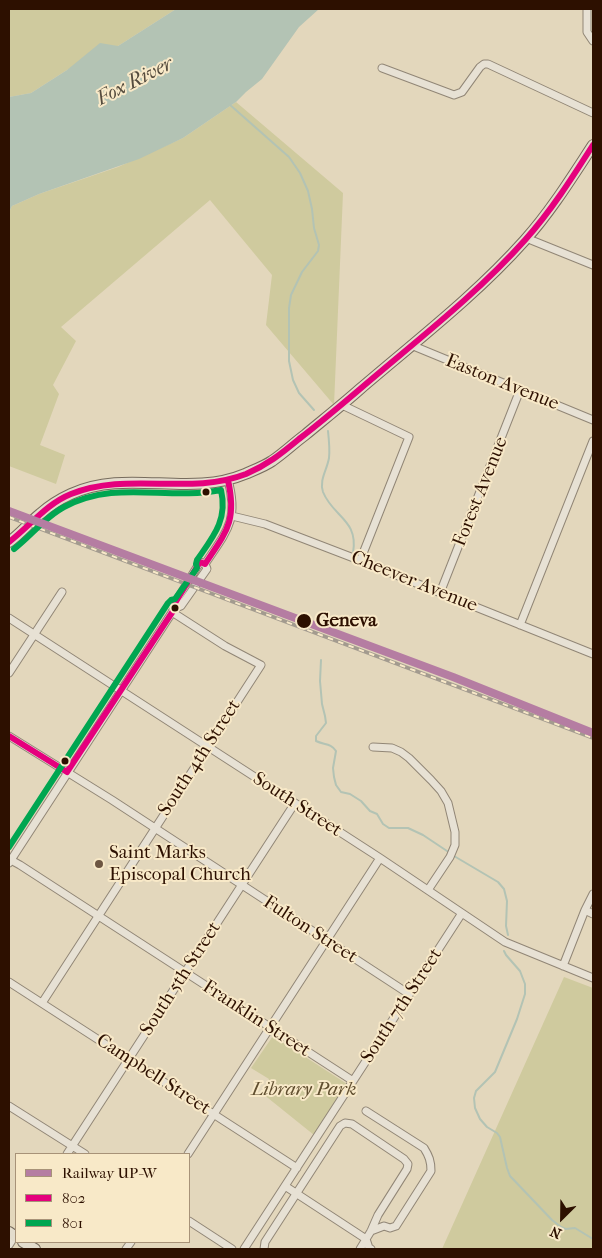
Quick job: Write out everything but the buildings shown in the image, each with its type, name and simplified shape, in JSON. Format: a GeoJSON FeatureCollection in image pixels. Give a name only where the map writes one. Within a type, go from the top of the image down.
{"type":"FeatureCollection","features":[{"type":"Feature","properties":{"kind":"main road"},"geometry":{"type":"LineString","coordinates":[[9,542],[40,513],[57,501],[97,485],[118,482],[196,485],[228,480],[271,462],[342,405],[475,290],[502,264],[526,238],[563,191],[593,145]]}},
{"type":"Feature","properties":{"kind":"street"},"geometry":{"type":"LineString","coordinates":[[587,9],[587,32],[593,41]]}},
{"type":"Feature","properties":{"kind":"street"},"geometry":{"type":"LineString","coordinates":[[382,68],[454,95],[462,92],[480,67],[488,64],[593,112]]}},
{"type":"Feature","properties":{"kind":"street"},"geometry":{"type":"LineString","coordinates":[[526,238],[593,265]]}},
{"type":"Feature","properties":{"kind":"street","name":"Easton Avenue"},"geometry":{"type":"LineString","coordinates":[[411,345],[593,420]]}},
{"type":"Feature","properties":{"kind":"street","name":"Forest Avenue"},"geometry":{"type":"LineString","coordinates":[[440,593],[520,390]]}},
{"type":"Feature","properties":{"kind":"street"},"geometry":{"type":"LineString","coordinates":[[342,405],[409,437],[360,561]]}},
{"type":"Feature","properties":{"kind":"street"},"geometry":{"type":"LineString","coordinates":[[520,625],[593,441]]}},
{"type":"Feature","properties":{"kind":"street"},"geometry":{"type":"LineString","coordinates":[[9,861],[173,610],[181,606],[202,577],[207,568],[205,564],[226,532],[232,516],[232,494],[228,480]]}},
{"type":"Feature","properties":{"kind":"street","name":"Cheever Avenue"},"geometry":{"type":"LineString","coordinates":[[232,516],[265,524],[593,654]]}},
{"type":"Feature","properties":{"kind":"street"},"geometry":{"type":"LineString","coordinates":[[9,673],[62,592]]}},
{"type":"Feature","properties":{"kind":"street","name":"South 4th Street"},"geometry":{"type":"LineString","coordinates":[[42,1003],[261,665],[225,646],[173,610]]}},
{"type":"Feature","properties":{"kind":"street","name":"South Street"},"geometry":{"type":"LineString","coordinates":[[9,618],[380,858],[505,942],[593,978]]}},
{"type":"Feature","properties":{"kind":"street","name":"Fulton Street"},"geometry":{"type":"LineString","coordinates":[[9,736],[155,828],[409,994]]}},
{"type":"Feature","properties":{"kind":"street"},"geometry":{"type":"LineString","coordinates":[[373,747],[392,748],[401,752],[441,790],[448,803],[455,832],[454,845],[450,857],[428,890]]}},
{"type":"Feature","properties":{"kind":"street","name":"South 5th Street"},"geometry":{"type":"LineString","coordinates":[[68,1153],[295,803]]}},
{"type":"Feature","properties":{"kind":"street"},"geometry":{"type":"LineString","coordinates":[[189,1153],[380,858]]}},
{"type":"Feature","properties":{"kind":"street","name":"Franklin Street"},"geometry":{"type":"LineString","coordinates":[[9,861],[20,864],[353,1082]]}},
{"type":"Feature","properties":{"kind":"street"},"geometry":{"type":"LineString","coordinates":[[562,966],[593,894]]}},
{"type":"Feature","properties":{"kind":"street"},"geometry":{"type":"LineString","coordinates":[[585,910],[593,914]]}},
{"type":"Feature","properties":{"kind":"street","name":"South 7th Street"},"geometry":{"type":"LineString","coordinates":[[244,1249],[462,913]]}},
{"type":"Feature","properties":{"kind":"street","name":"Campbell Street"},"geometry":{"type":"LineString","coordinates":[[9,982],[297,1168]]}},
{"type":"Feature","properties":{"kind":"street"},"geometry":{"type":"LineString","coordinates":[[9,1106],[83,1153]]}},
{"type":"Feature","properties":{"kind":"street"},"geometry":{"type":"LineString","coordinates":[[366,1111],[424,1148],[429,1155],[431,1163],[431,1170],[396,1226],[390,1228],[384,1226],[371,1231]]}},
{"type":"Feature","properties":{"kind":"street"},"geometry":{"type":"LineString","coordinates":[[264,1249],[265,1242],[340,1126],[345,1123],[352,1124],[404,1159],[408,1164],[407,1169],[378,1215],[360,1249]]}},
{"type":"Feature","properties":{"kind":"street"},"geometry":{"type":"LineString","coordinates":[[285,1186],[366,1239],[371,1249]]}},
{"type":"Feature","properties":{"kind":"street"},"geometry":{"type":"LineString","coordinates":[[190,1222],[232,1249]]}},
{"type":"Feature","properties":{"kind":"green space"},"geometry":{"type":"Polygon","coordinates":[[[9,9],[176,9],[118,46],[67,70],[31,93],[9,97],[9,9]]]}},
{"type":"Feature","properties":{"kind":"green space"},"geometry":{"type":"Polygon","coordinates":[[[236,102],[343,193],[334,405],[266,325],[272,275],[210,200],[61,327],[76,341],[53,385],[59,394],[40,445],[65,455],[56,484],[9,466],[9,212],[12,206],[39,194],[118,167],[183,138],[236,102]]]}},
{"type":"Feature","properties":{"kind":"green space"},"geometry":{"type":"Polygon","coordinates":[[[564,977],[593,988],[593,1249],[442,1249],[564,977]]]}},
{"type":"Feature","properties":{"kind":"green space","name":"Library Park"},"geometry":{"type":"Polygon","coordinates":[[[273,1036],[347,1084],[314,1135],[263,1094],[269,1079],[251,1068],[273,1036]]]}},
{"type":"Feature","properties":{"kind":"water","name":"Fox River"},"geometry":{"type":"Polygon","coordinates":[[[176,9],[319,9],[299,27],[262,79],[236,102],[183,138],[139,159],[39,194],[12,206],[9,212],[9,97],[31,93],[67,70],[100,43],[118,46],[176,9]]]}},
{"type":"Feature","properties":{"kind":"waterway"},"geometry":{"type":"LineString","coordinates":[[229,104],[289,157],[300,173],[308,191],[314,228],[319,245],[318,251],[302,272],[291,295],[289,308],[289,361],[293,380],[299,393],[314,410]]}},
{"type":"Feature","properties":{"kind":"waterway"},"geometry":{"type":"LineString","coordinates":[[328,431],[329,458],[322,488],[327,500],[349,526],[354,542],[353,553]]}},
{"type":"Feature","properties":{"kind":"waterway"},"geometry":{"type":"LineString","coordinates":[[321,660],[320,681],[326,723],[316,736],[316,741],[330,745],[336,751],[333,768],[336,785],[341,792],[350,794],[361,801],[370,811],[377,814],[383,824],[389,828],[408,828],[423,835],[450,853]]}},
{"type":"Feature","properties":{"kind":"waterway"},"geometry":{"type":"LineString","coordinates":[[454,856],[498,882],[504,889],[507,901],[506,926],[508,935]]}},
{"type":"Feature","properties":{"kind":"waterway"},"geometry":{"type":"LineString","coordinates":[[504,951],[520,971],[525,984],[525,994],[517,1019],[495,1072],[476,1091],[474,1098],[475,1108],[480,1119],[500,1137],[510,1176],[561,1227],[566,1229],[575,1228],[593,1239]]}},
{"type":"Feature","properties":{"kind":"railway"},"geometry":{"type":"LineString","coordinates":[[9,517],[593,738]]}},
{"type":"Feature","properties":{"kind":"rail line","name":"UP-W"},"geometry":{"type":"LineString","coordinates":[[9,511],[453,677],[593,733]]}},
{"type":"Feature","properties":{"kind":"transit line","name":"802"},"geometry":{"type":"LineString","coordinates":[[9,542],[54,503],[71,494],[93,487],[114,484],[181,484],[224,480],[246,474],[274,459],[345,402],[486,280],[544,218],[593,145]]}},
{"type":"Feature","properties":{"kind":"transit line","name":"802"},"geometry":{"type":"LineString","coordinates":[[67,772],[175,608],[175,603],[200,562],[205,564],[224,534],[228,525],[231,506],[228,480]]}},
{"type":"Feature","properties":{"kind":"transit line","name":"801"},"geometry":{"type":"LineString","coordinates":[[9,847],[168,603],[175,599],[197,568],[197,560],[218,528],[221,519],[223,501],[221,490],[201,493],[122,492],[84,499],[57,511],[14,549]]}},
{"type":"Feature","properties":{"kind":"transit line","name":"802"},"geometry":{"type":"LineString","coordinates":[[9,736],[67,772]]}},
{"type":"Feature","properties":{"kind":"place","name":"Geneva"},"geometry":{"type":"Point","coordinates":[304,621]}},
{"type":"Feature","properties":{"kind":"place","name":"Saint Marks Episcopal Church"},"geometry":{"type":"Point","coordinates":[99,864]}}]}
